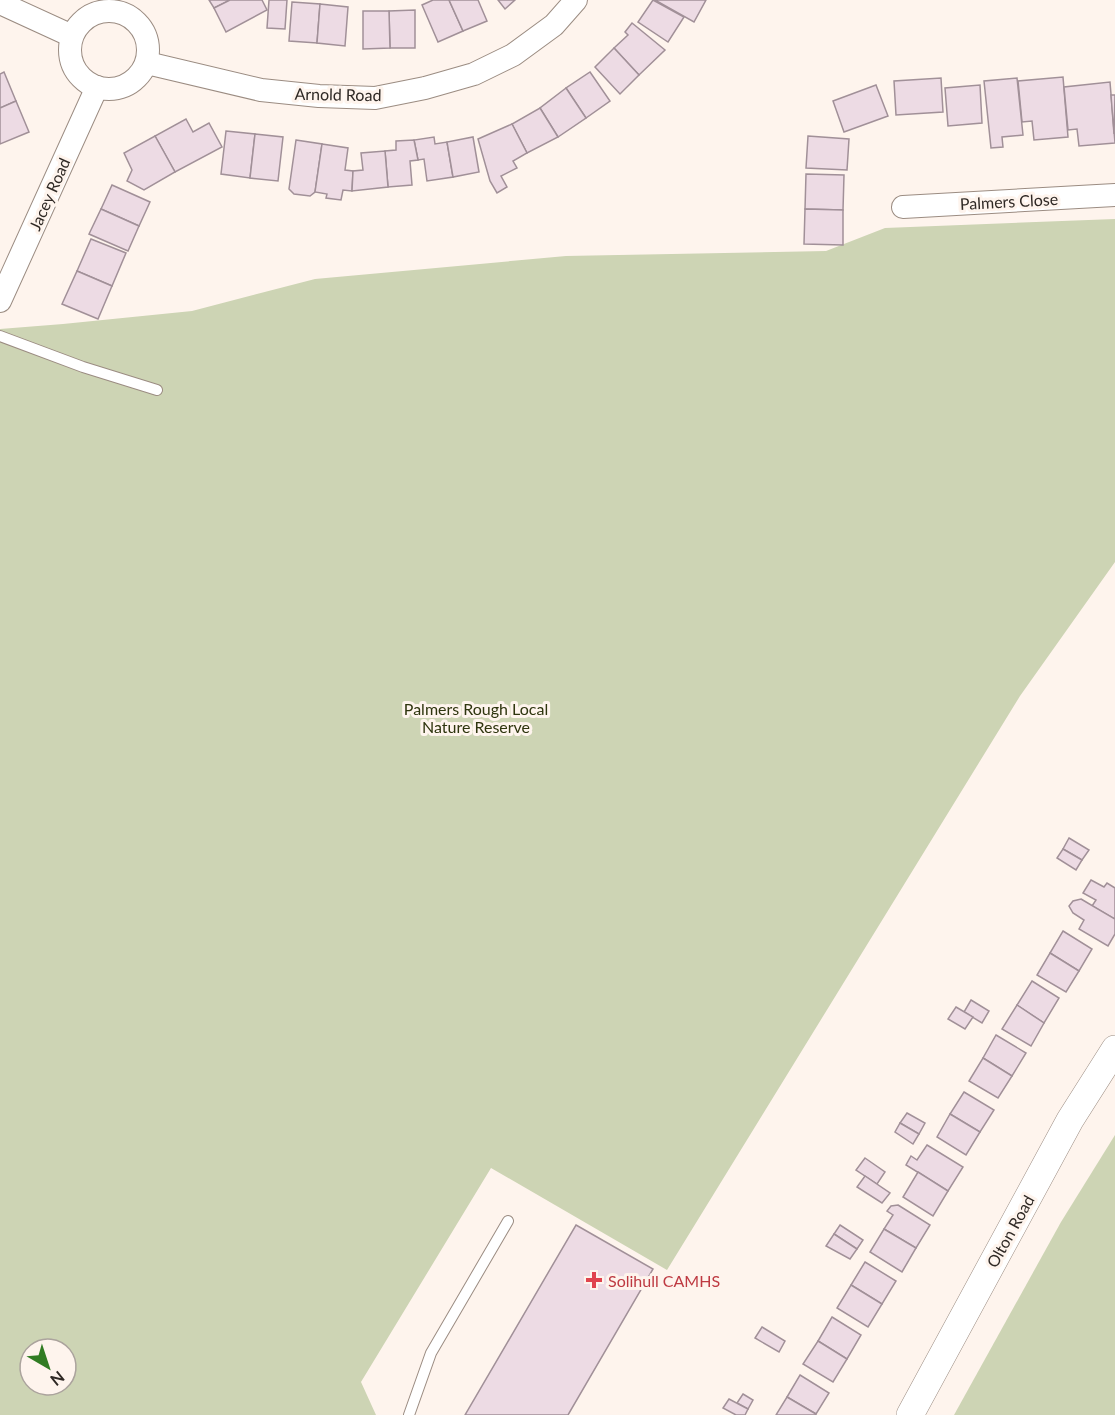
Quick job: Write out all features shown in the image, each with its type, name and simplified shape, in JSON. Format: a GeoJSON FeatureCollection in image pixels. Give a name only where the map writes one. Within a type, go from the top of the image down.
{"type":"FeatureCollection","features":[{"type":"Feature","properties":{"kind":"street","name":"Arnold Road"},"geometry":{"type":"LineString","coordinates":[[147,63],[261,90],[319,96],[375,98],[425,88],[474,74],[513,55],[554,25],[576,0]]}},
{"type":"Feature","properties":{"kind":"street"},"geometry":{"type":"LineString","coordinates":[[0,3],[72,36]]}},
{"type":"Feature","properties":{"kind":"street"},"geometry":{"type":"LineString","coordinates":[[124,6],[145,33],[149,48],[147,63],[138,76],[126,85],[111,89],[97,87],[82,79],[73,66],[69,51],[72,36],[80,23],[92,14],[124,6]]}},
{"type":"Feature","properties":{"kind":"street","name":"Jacey Road"},"geometry":{"type":"LineString","coordinates":[[0,301],[97,87]]}},
{"type":"Feature","properties":{"kind":"street","name":"Palmers Close"},"geometry":{"type":"LineString","coordinates":[[903,207],[1115,195]]}},
{"type":"Feature","properties":{"kind":"street","name":"Olton Road"},"geometry":{"type":"LineString","coordinates":[[910,1415],[1070,1120],[1115,1049]]}},
{"type":"Feature","properties":{"kind":"lane"},"geometry":{"type":"LineString","coordinates":[[0,336],[83,367],[157,390]]}},
{"type":"Feature","properties":{"kind":"lane"},"geometry":{"type":"LineString","coordinates":[[410,1415],[431,1353],[508,1221]]}},
{"type":"Feature","properties":{"kind":"green space","name":"Palmers Rough Local Nature Reserve"},"geometry":{"type":"Polygon","coordinates":[[[1115,219],[1115,562],[1020,696],[667,1270],[491,1168],[361,1382],[376,1415],[0,1415],[0,329],[192,311],[315,279],[566,256],[826,251],[885,228],[1115,219]]]}},
{"type":"Feature","properties":{"kind":"green space"},"geometry":{"type":"Polygon","coordinates":[[[1115,1135],[1115,1415],[954,1415],[1061,1222],[1115,1135]]]}},
{"type":"Feature","properties":{"kind":"building"},"geometry":{"type":"Polygon","coordinates":[[[209,0],[230,0],[214,8],[209,0]]]}},
{"type":"Feature","properties":{"kind":"building"},"geometry":{"type":"Polygon","coordinates":[[[230,0],[262,0],[267,10],[226,32],[214,8],[230,0]]]}},
{"type":"Feature","properties":{"kind":"building"},"geometry":{"type":"Polygon","coordinates":[[[269,0],[287,0],[285,29],[267,28],[269,0]]]}},
{"type":"Feature","properties":{"kind":"building"},"geometry":{"type":"Polygon","coordinates":[[[433,0],[449,0],[463,31],[438,42],[422,5],[433,0]]]}},
{"type":"Feature","properties":{"kind":"building"},"geometry":{"type":"Polygon","coordinates":[[[449,0],[478,0],[487,21],[463,31],[449,0]]]}},
{"type":"Feature","properties":{"kind":"building"},"geometry":{"type":"Polygon","coordinates":[[[498,0],[515,0],[505,9],[498,0]]]}},
{"type":"Feature","properties":{"kind":"building"},"geometry":{"type":"Polygon","coordinates":[[[653,0],[684,17],[668,42],[638,22],[653,0]]]}},
{"type":"Feature","properties":{"kind":"building"},"geometry":{"type":"Polygon","coordinates":[[[655,0],[706,0],[694,22],[655,0]]]}},
{"type":"Feature","properties":{"kind":"building"},"geometry":{"type":"Polygon","coordinates":[[[292,2],[320,4],[317,43],[289,41],[292,2]]]}},
{"type":"Feature","properties":{"kind":"building"},"geometry":{"type":"Polygon","coordinates":[[[320,4],[348,7],[345,46],[317,43],[320,4]]]}},
{"type":"Feature","properties":{"kind":"building"},"geometry":{"type":"Polygon","coordinates":[[[415,10],[415,48],[390,48],[389,11],[415,10]]]}},
{"type":"Feature","properties":{"kind":"building"},"geometry":{"type":"Polygon","coordinates":[[[363,11],[389,11],[390,48],[363,49],[363,11]]]}},
{"type":"Feature","properties":{"kind":"building"},"geometry":{"type":"Polygon","coordinates":[[[632,23],[665,50],[639,75],[614,48],[628,35],[625,32],[632,23]]]}},
{"type":"Feature","properties":{"kind":"building"},"geometry":{"type":"Polygon","coordinates":[[[614,48],[639,75],[620,94],[595,67],[614,48]]]}},
{"type":"Feature","properties":{"kind":"building"},"geometry":{"type":"Polygon","coordinates":[[[4,72],[16,101],[0,108],[0,74],[4,72]]]}},
{"type":"Feature","properties":{"kind":"building"},"geometry":{"type":"Polygon","coordinates":[[[590,72],[610,101],[586,118],[566,88],[590,72]]]}},
{"type":"Feature","properties":{"kind":"building"},"geometry":{"type":"Polygon","coordinates":[[[1063,77],[1068,137],[1034,140],[1032,121],[1022,122],[1018,81],[1063,77]]]}},
{"type":"Feature","properties":{"kind":"building"},"geometry":{"type":"Polygon","coordinates":[[[941,78],[943,112],[896,115],[894,81],[941,78]]]}},
{"type":"Feature","properties":{"kind":"building"},"geometry":{"type":"Polygon","coordinates":[[[1017,78],[1023,135],[1002,137],[1003,147],[991,148],[984,81],[1017,78]]]}},
{"type":"Feature","properties":{"kind":"building"},"geometry":{"type":"Polygon","coordinates":[[[1110,82],[1115,143],[1079,146],[1077,129],[1068,130],[1064,87],[1110,82]]]}},
{"type":"Feature","properties":{"kind":"building"},"geometry":{"type":"Polygon","coordinates":[[[876,85],[888,116],[844,132],[833,101],[876,85]]]}},
{"type":"Feature","properties":{"kind":"building"},"geometry":{"type":"Polygon","coordinates":[[[980,85],[982,123],[948,126],[945,88],[980,85]]]}},
{"type":"Feature","properties":{"kind":"building"},"geometry":{"type":"Polygon","coordinates":[[[566,88],[586,118],[558,137],[540,108],[566,88]]]}},
{"type":"Feature","properties":{"kind":"building"},"geometry":{"type":"Polygon","coordinates":[[[1111,95],[1115,95],[1114,134],[1111,95]]]}},
{"type":"Feature","properties":{"kind":"building"},"geometry":{"type":"Polygon","coordinates":[[[16,101],[29,132],[0,144],[0,108],[16,101]]]}},
{"type":"Feature","properties":{"kind":"building"},"geometry":{"type":"Polygon","coordinates":[[[540,108],[558,137],[527,153],[512,124],[540,108]]]}},
{"type":"Feature","properties":{"kind":"building"},"geometry":{"type":"Polygon","coordinates":[[[186,119],[193,132],[209,123],[222,147],[175,172],[155,136],[186,119]]]}},
{"type":"Feature","properties":{"kind":"building"},"geometry":{"type":"Polygon","coordinates":[[[512,124],[527,153],[513,161],[517,168],[501,176],[507,187],[497,193],[490,181],[478,139],[512,124]]]}},
{"type":"Feature","properties":{"kind":"building"},"geometry":{"type":"Polygon","coordinates":[[[226,131],[255,134],[250,178],[221,174],[226,131]]]}},
{"type":"Feature","properties":{"kind":"building"},"geometry":{"type":"Polygon","coordinates":[[[255,134],[283,137],[278,181],[250,178],[255,134]]]}},
{"type":"Feature","properties":{"kind":"building"},"geometry":{"type":"Polygon","coordinates":[[[155,136],[175,172],[144,190],[127,181],[132,170],[124,153],[155,136]]]}},
{"type":"Feature","properties":{"kind":"building"},"geometry":{"type":"Polygon","coordinates":[[[808,136],[849,139],[847,170],[806,168],[808,136]]]}},
{"type":"Feature","properties":{"kind":"building"},"geometry":{"type":"Polygon","coordinates":[[[434,137],[435,144],[447,142],[453,177],[427,181],[424,159],[418,160],[414,140],[434,137]]]}},
{"type":"Feature","properties":{"kind":"building"},"geometry":{"type":"Polygon","coordinates":[[[473,137],[479,172],[453,177],[447,142],[473,137]]]}},
{"type":"Feature","properties":{"kind":"building"},"geometry":{"type":"Polygon","coordinates":[[[296,140],[322,144],[315,192],[310,196],[294,194],[289,189],[296,140]]]}},
{"type":"Feature","properties":{"kind":"building"},"geometry":{"type":"Polygon","coordinates":[[[414,140],[418,160],[410,161],[412,185],[388,187],[385,151],[396,150],[396,141],[414,140]]]}},
{"type":"Feature","properties":{"kind":"building"},"geometry":{"type":"Polygon","coordinates":[[[322,144],[348,148],[345,170],[353,171],[352,191],[343,190],[341,200],[326,198],[327,194],[315,192],[322,144]]]}},
{"type":"Feature","properties":{"kind":"building"},"geometry":{"type":"Polygon","coordinates":[[[385,151],[388,187],[352,191],[353,171],[363,170],[361,153],[385,151]]]}},
{"type":"Feature","properties":{"kind":"building"},"geometry":{"type":"Polygon","coordinates":[[[806,174],[844,175],[843,210],[805,209],[806,174]]]}},
{"type":"Feature","properties":{"kind":"building"},"geometry":{"type":"Polygon","coordinates":[[[112,185],[150,202],[139,226],[101,209],[112,185]]]}},
{"type":"Feature","properties":{"kind":"building"},"geometry":{"type":"Polygon","coordinates":[[[101,209],[139,226],[128,251],[89,234],[101,209]]]}},
{"type":"Feature","properties":{"kind":"building"},"geometry":{"type":"Polygon","coordinates":[[[805,209],[843,210],[843,245],[804,244],[805,209]]]}},
{"type":"Feature","properties":{"kind":"building"},"geometry":{"type":"Polygon","coordinates":[[[91,239],[126,253],[112,286],[77,271],[91,239]]]}},
{"type":"Feature","properties":{"kind":"building"},"geometry":{"type":"Polygon","coordinates":[[[77,271],[112,286],[98,319],[62,304],[77,271]]]}},
{"type":"Feature","properties":{"kind":"building"},"geometry":{"type":"Polygon","coordinates":[[[1069,838],[1089,850],[1082,860],[1063,849],[1069,838]]]}},
{"type":"Feature","properties":{"kind":"building"},"geometry":{"type":"Polygon","coordinates":[[[1063,849],[1082,860],[1076,870],[1057,858],[1063,849]]]}},
{"type":"Feature","properties":{"kind":"building"},"geometry":{"type":"Polygon","coordinates":[[[1091,880],[1104,887],[1107,883],[1115,888],[1115,919],[1092,906],[1096,900],[1083,893],[1091,880]]]}},
{"type":"Feature","properties":{"kind":"building"},"geometry":{"type":"Polygon","coordinates":[[[1081,899],[1115,919],[1115,934],[1108,946],[1079,929],[1084,920],[1073,913],[1069,906],[1073,901],[1081,899]]]}},
{"type":"Feature","properties":{"kind":"building"},"geometry":{"type":"Polygon","coordinates":[[[1063,931],[1092,949],[1079,971],[1050,953],[1063,931]]]}},
{"type":"Feature","properties":{"kind":"building"},"geometry":{"type":"Polygon","coordinates":[[[1050,953],[1079,971],[1066,992],[1037,975],[1050,953]]]}},
{"type":"Feature","properties":{"kind":"building"},"geometry":{"type":"Polygon","coordinates":[[[1032,981],[1059,998],[1044,1023],[1017,1005],[1032,981]]]}},
{"type":"Feature","properties":{"kind":"building"},"geometry":{"type":"Polygon","coordinates":[[[971,1000],[989,1011],[982,1023],[964,1012],[971,1000]]]}},
{"type":"Feature","properties":{"kind":"building"},"geometry":{"type":"Polygon","coordinates":[[[1017,1005],[1044,1023],[1031,1046],[1002,1029],[1017,1005]]]}},
{"type":"Feature","properties":{"kind":"building"},"geometry":{"type":"Polygon","coordinates":[[[956,1007],[973,1017],[965,1029],[948,1019],[956,1007]]]}},
{"type":"Feature","properties":{"kind":"building"},"geometry":{"type":"Polygon","coordinates":[[[996,1035],[1026,1053],[1012,1076],[983,1058],[996,1035]]]}},
{"type":"Feature","properties":{"kind":"building"},"geometry":{"type":"Polygon","coordinates":[[[983,1058],[1012,1076],[998,1098],[969,1081],[983,1058]]]}},
{"type":"Feature","properties":{"kind":"building"},"geometry":{"type":"Polygon","coordinates":[[[964,1092],[994,1110],[980,1132],[950,1114],[964,1092]]]}},
{"type":"Feature","properties":{"kind":"building"},"geometry":{"type":"Polygon","coordinates":[[[907,1113],[925,1123],[919,1134],[900,1123],[907,1113]]]}},
{"type":"Feature","properties":{"kind":"building"},"geometry":{"type":"Polygon","coordinates":[[[950,1114],[980,1132],[966,1155],[937,1137],[950,1114]]]}},
{"type":"Feature","properties":{"kind":"building"},"geometry":{"type":"Polygon","coordinates":[[[900,1123],[919,1134],[913,1144],[895,1132],[900,1123]]]}},
{"type":"Feature","properties":{"kind":"building"},"geometry":{"type":"Polygon","coordinates":[[[927,1145],[963,1167],[948,1191],[906,1165],[911,1156],[917,1160],[927,1145]]]}},
{"type":"Feature","properties":{"kind":"building"},"geometry":{"type":"Polygon","coordinates":[[[865,1158],[885,1172],[877,1184],[856,1170],[865,1158]]]}},
{"type":"Feature","properties":{"kind":"building"},"geometry":{"type":"Polygon","coordinates":[[[918,1172],[948,1191],[933,1216],[903,1197],[918,1172]]]}},
{"type":"Feature","properties":{"kind":"building"},"geometry":{"type":"Polygon","coordinates":[[[865,1176],[890,1193],[882,1203],[857,1187],[865,1176]]]}},
{"type":"Feature","properties":{"kind":"building"},"geometry":{"type":"Polygon","coordinates":[[[898,1205],[930,1225],[916,1248],[884,1229],[893,1215],[887,1211],[891,1206],[898,1205]]]}},
{"type":"Feature","properties":{"kind":"building"},"geometry":{"type":"Polygon","coordinates":[[[576,1225],[653,1269],[568,1415],[465,1415],[576,1225]]]}},
{"type":"Feature","properties":{"kind":"building"},"geometry":{"type":"Polygon","coordinates":[[[840,1225],[863,1240],[857,1249],[834,1234],[840,1225]]]}},
{"type":"Feature","properties":{"kind":"building"},"geometry":{"type":"Polygon","coordinates":[[[884,1229],[916,1248],[902,1272],[870,1252],[884,1229]]]}},
{"type":"Feature","properties":{"kind":"building"},"geometry":{"type":"Polygon","coordinates":[[[834,1234],[857,1249],[850,1259],[826,1246],[834,1234]]]}},
{"type":"Feature","properties":{"kind":"building"},"geometry":{"type":"Polygon","coordinates":[[[865,1262],[896,1281],[882,1304],[851,1285],[865,1262]]]}},
{"type":"Feature","properties":{"kind":"building"},"geometry":{"type":"Polygon","coordinates":[[[851,1285],[882,1304],[868,1327],[837,1308],[851,1285]]]}},
{"type":"Feature","properties":{"kind":"building"},"geometry":{"type":"Polygon","coordinates":[[[832,1317],[861,1335],[847,1359],[818,1341],[832,1317]]]}},
{"type":"Feature","properties":{"kind":"building"},"geometry":{"type":"Polygon","coordinates":[[[762,1327],[785,1341],[779,1352],[755,1338],[762,1327]]]}},
{"type":"Feature","properties":{"kind":"building"},"geometry":{"type":"Polygon","coordinates":[[[818,1341],[847,1359],[833,1382],[803,1364],[818,1341]]]}},
{"type":"Feature","properties":{"kind":"building"},"geometry":{"type":"Polygon","coordinates":[[[800,1375],[829,1393],[816,1414],[787,1397],[800,1375]]]}},
{"type":"Feature","properties":{"kind":"building"},"geometry":{"type":"Polygon","coordinates":[[[743,1394],[753,1400],[748,1409],[737,1403],[743,1394]]]}},
{"type":"Feature","properties":{"kind":"building"},"geometry":{"type":"Polygon","coordinates":[[[787,1397],[816,1414],[776,1415],[787,1397]]]}},
{"type":"Feature","properties":{"kind":"building"},"geometry":{"type":"Polygon","coordinates":[[[729,1399],[748,1409],[745,1415],[736,1415],[723,1408],[729,1399]]]}},
{"type":"Feature","properties":{"kind":"place","name":"Solihull CAMHS"},"geometry":{"type":"Point","coordinates":[594,1280]}}]}
